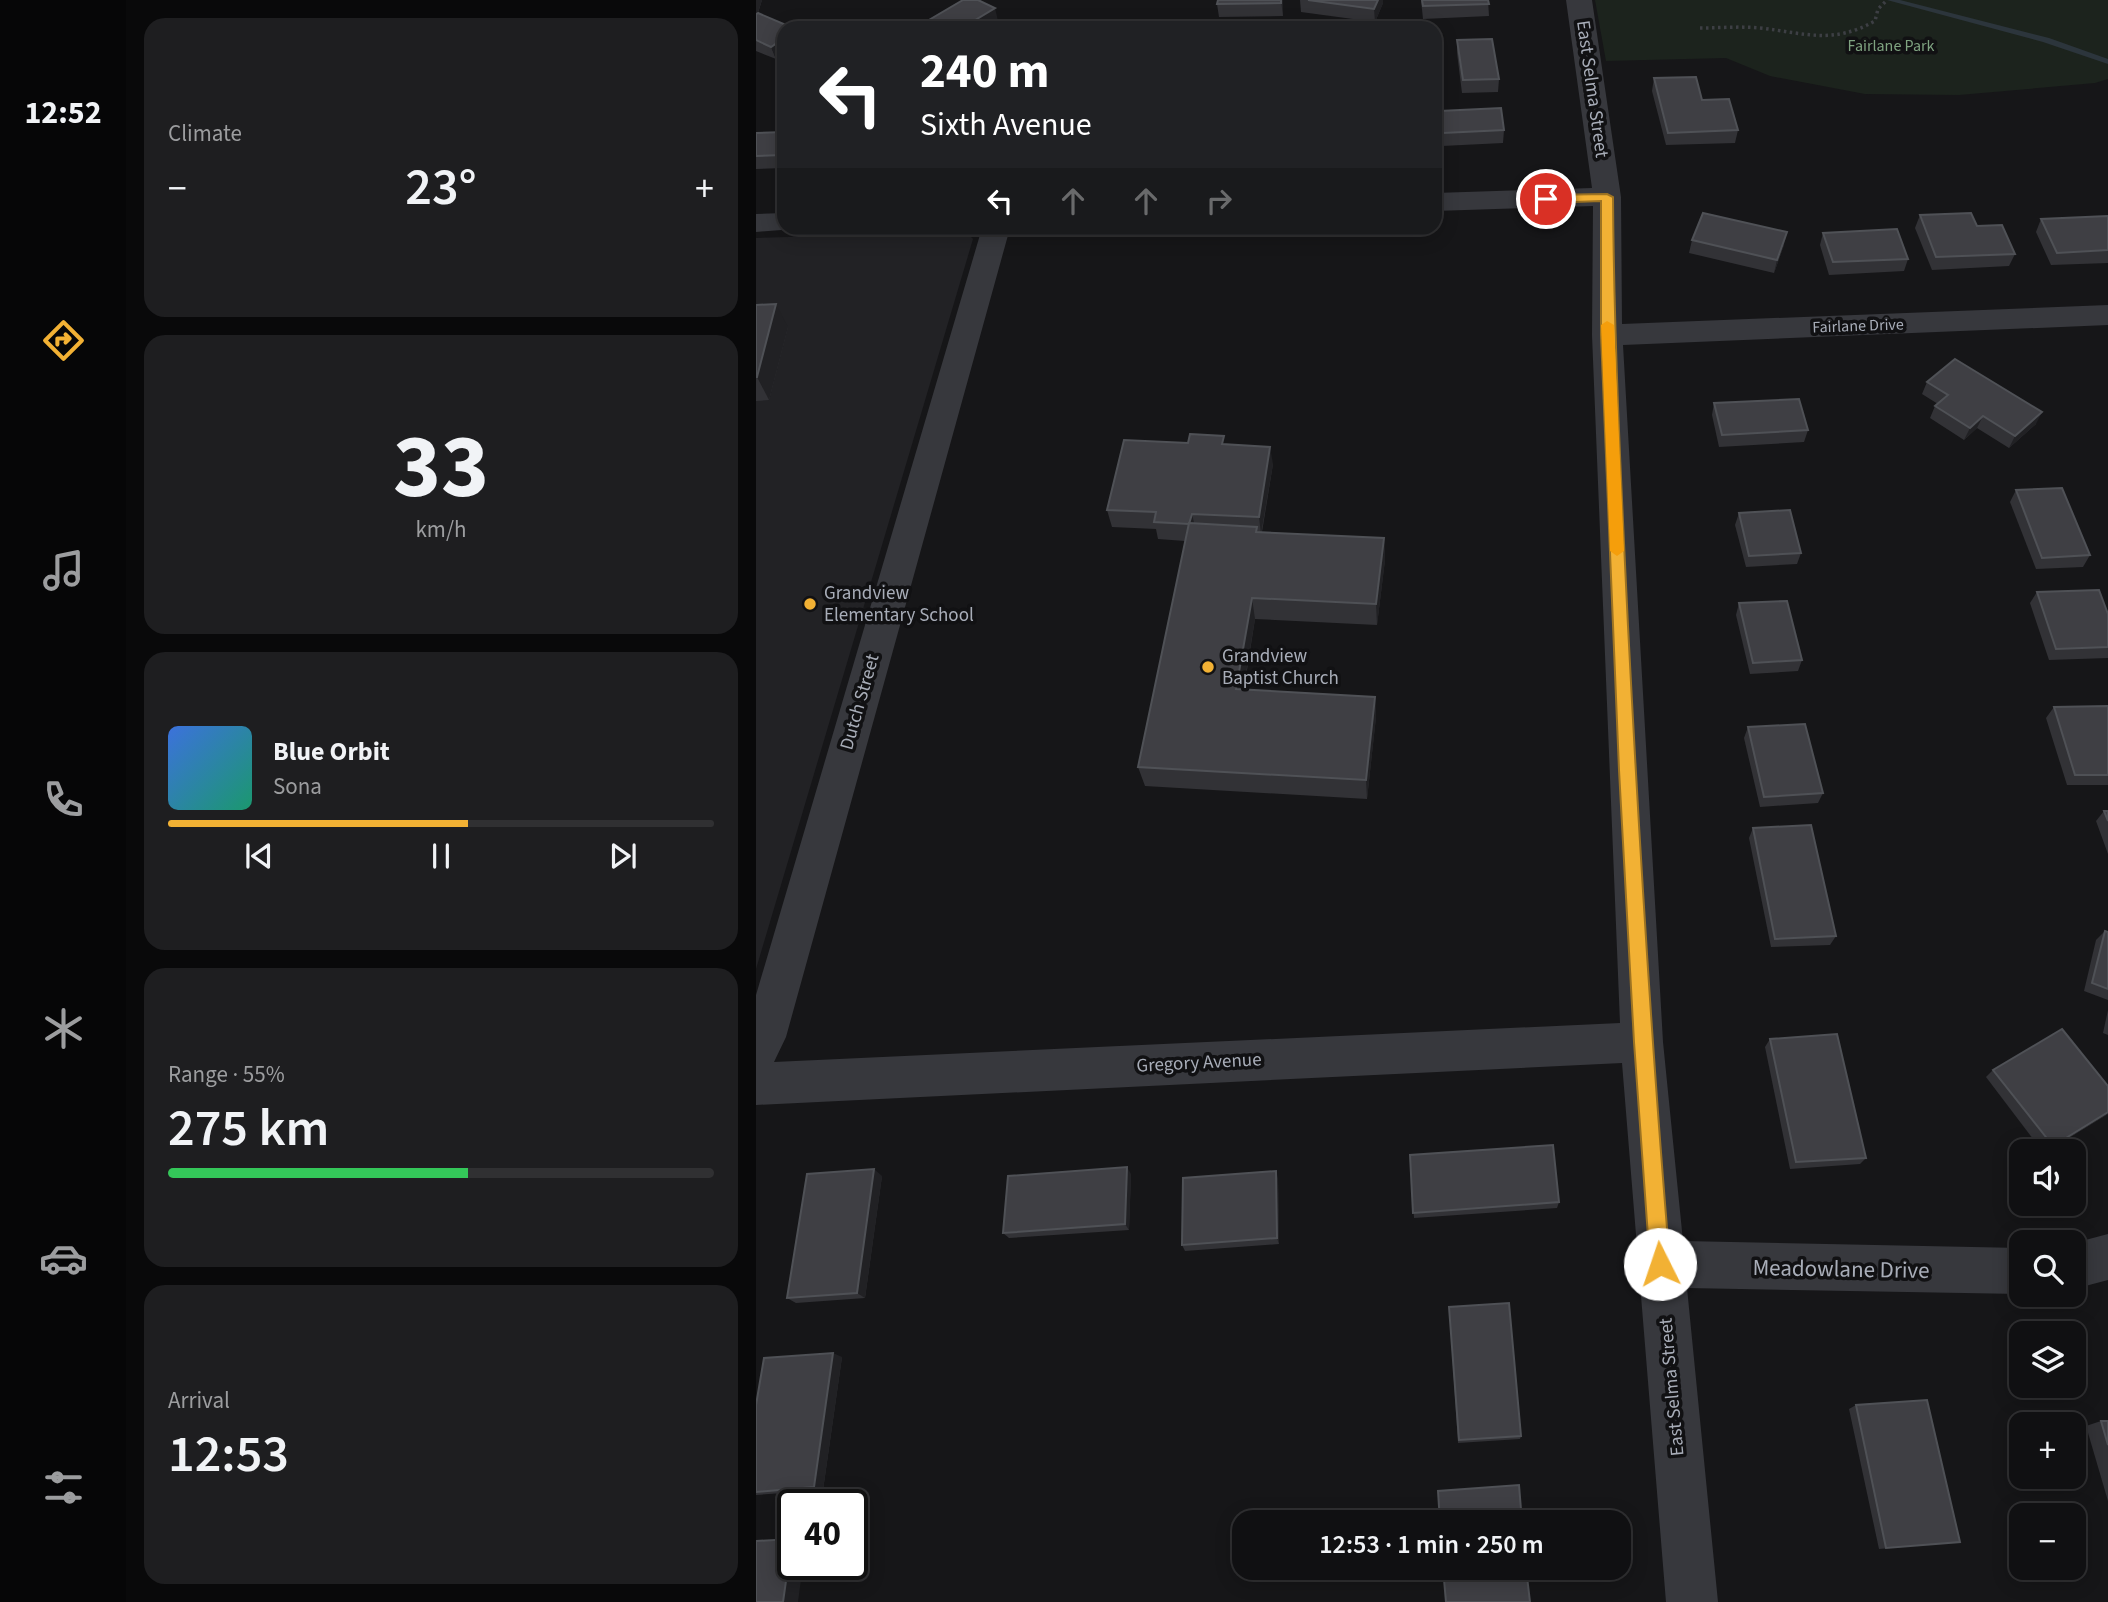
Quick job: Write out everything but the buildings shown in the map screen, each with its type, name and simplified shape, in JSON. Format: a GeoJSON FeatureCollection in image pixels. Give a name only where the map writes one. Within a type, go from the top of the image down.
{"type":"FeatureCollection","features":[{"type":"Feature","properties":{"kind":"street","name":"East Selma Street"},"geometry":{"type":"LineString","coordinates":[[1579,0],[1607,197],[1607,335],[1642,1042],[1692,1602]]}},
{"type":"Feature","properties":{"kind":"street"},"geometry":{"type":"LineString","coordinates":[[1442,202],[1607,197]]}},
{"type":"Feature","properties":{"kind":"street"},"geometry":{"type":"LineString","coordinates":[[756,223],[777,222]]}},
{"type":"Feature","properties":{"kind":"street","name":"Dutch Street"},"geometry":{"type":"LineString","coordinates":[[756,1054],[765,1037],[994,235]]}},
{"type":"Feature","properties":{"kind":"street","name":"Fairlane Drive"},"geometry":{"type":"LineString","coordinates":[[1607,335],[2105,324]]}},
{"type":"Feature","properties":{"kind":"street","name":"Gregory Avenue"},"geometry":{"type":"LineString","coordinates":[[756,1084],[1642,1042]]}},
{"type":"Feature","properties":{"kind":"street"},"geometry":{"type":"LineString","coordinates":[[2086,1263],[2108,1257]]}},
{"type":"Feature","properties":{"kind":"street","name":"Meadowlane Drive"},"geometry":{"type":"LineString","coordinates":[[1660,1264],[2009,1271]]}},
{"type":"Feature","properties":{"kind":"path"},"geometry":{"type":"LineString","coordinates":[[1700,29],[1765,29],[1799,36],[1832,38],[1856,33],[1875,21],[1878,9],[1886,0]]}},
{"type":"Feature","properties":{"kind":"shaded area","name":"Grandview Elementary School"},"geometry":{"type":"Polygon","coordinates":[[[969,235],[973,239],[756,969],[756,238],[969,235]]]}},
{"type":"Feature","properties":{"kind":"green space","name":"Fairlane Park"},"geometry":{"type":"Polygon","coordinates":[[[1595,0],[2108,0],[2108,79],[2095,83],[1959,95],[1865,94],[1770,76],[1726,58],[1606,61],[1595,0]]]}},
{"type":"Feature","properties":{"kind":"waterway"},"geometry":{"type":"LineString","coordinates":[[1891,0],[2046,40],[2108,62]]}},
{"type":"Feature","properties":{"kind":"slow traffic"},"geometry":{"type":"LineString","coordinates":[[1607,325],[1617,551]]}},
{"type":"Feature","properties":{"kind":"place","name":"Grandview Elementary School"},"geometry":{"type":"Point","coordinates":[810,604]}},
{"type":"Feature","properties":{"kind":"place","name":"Grandview Baptist Church"},"geometry":{"type":"Point","coordinates":[1208,667]}},
{"type":"Feature","properties":{"kind":"route"},"geometry":{"type":"LineString","coordinates":[[1546,199],[1607,197],[1607,335],[1627,770],[1642,1042],[1660,1264]]}}]}
